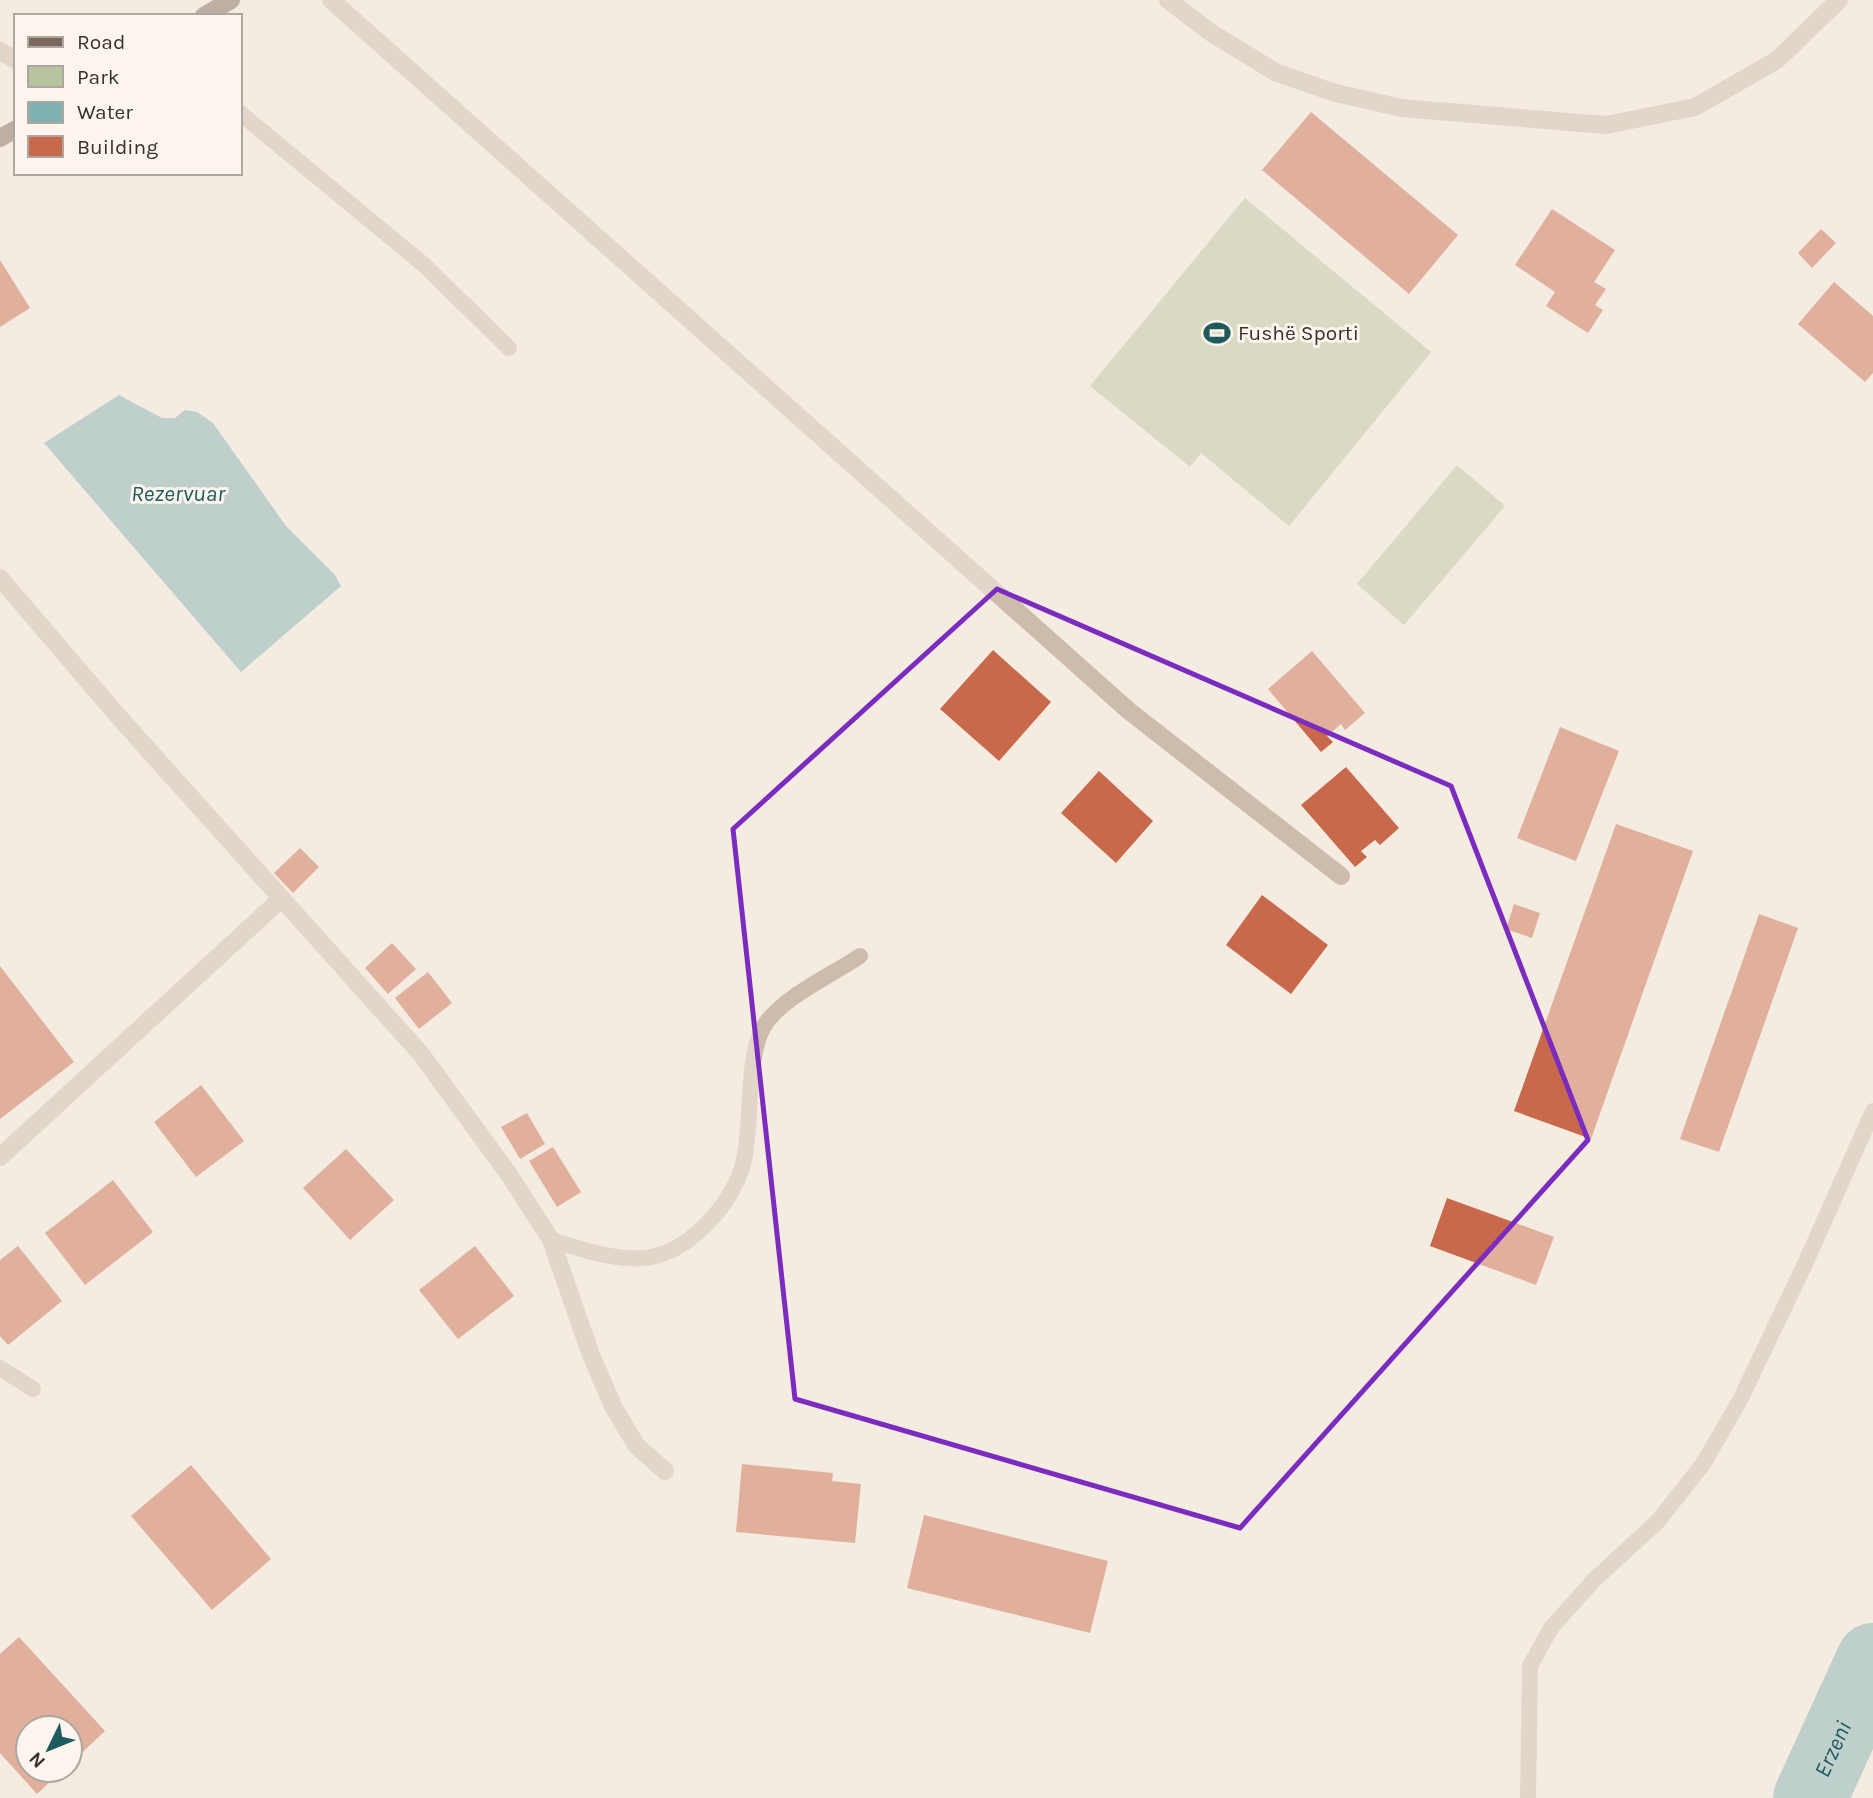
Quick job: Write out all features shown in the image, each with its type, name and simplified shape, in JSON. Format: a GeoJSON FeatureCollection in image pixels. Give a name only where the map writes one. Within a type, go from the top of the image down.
{"type":"FeatureCollection","features":[{"type":"Feature","properties":{"kind":"main road"},"geometry":{"type":"LineString","coordinates":[[207,14],[231,0]]}},
{"type":"Feature","properties":{"kind":"street"},"geometry":{"type":"LineString","coordinates":[[331,0],[1129,710],[1341,876]]}},
{"type":"Feature","properties":{"kind":"street"},"geometry":{"type":"LineString","coordinates":[[1168,0],[1210,32],[1275,72],[1335,93],[1402,108],[1606,125],[1695,107],[1777,60],[1839,0]]}},
{"type":"Feature","properties":{"kind":"street"},"geometry":{"type":"LineString","coordinates":[[0,578],[281,899],[421,1054],[510,1176],[551,1240],[591,1354],[613,1406],[636,1445],[665,1471]]}},
{"type":"Feature","properties":{"kind":"street"},"geometry":{"type":"LineString","coordinates":[[0,1157],[281,899]]}},
{"type":"Feature","properties":{"kind":"lane"},"geometry":{"type":"LineString","coordinates":[[242,115],[423,264],[509,348]]}},
{"type":"Feature","properties":{"kind":"lane"},"geometry":{"type":"LineString","coordinates":[[551,1240],[598,1253],[645,1258],[684,1243],[722,1209],[743,1164],[753,1071],[763,1027],[788,1001],[860,956]]}},
{"type":"Feature","properties":{"kind":"lane"},"geometry":{"type":"LineString","coordinates":[[1528,1798],[1530,1666],[1551,1628],[1594,1580],[1658,1521],[1703,1464],[1740,1401],[1873,1111]]}},
{"type":"Feature","properties":{"kind":"lane"},"geometry":{"type":"LineString","coordinates":[[0,1368],[33,1389]]}},
{"type":"Feature","properties":{"kind":"highlighted area"},"geometry":{"type":"Polygon","coordinates":[[[997,589],[1451,786],[1588,1140],[1240,1528],[795,1399],[733,829],[997,589]]]}},
{"type":"Feature","properties":{"kind":"green space"},"geometry":{"type":"Polygon","coordinates":[[[1245,198],[1431,352],[1289,526],[1201,453],[1190,467],[1090,386],[1245,198]]]}},
{"type":"Feature","properties":{"kind":"green space"},"geometry":{"type":"Polygon","coordinates":[[[1457,465],[1505,506],[1404,625],[1357,584],[1457,465]]]}},
{"type":"Feature","properties":{"kind":"water","name":"Rezervuar"},"geometry":{"type":"Polygon","coordinates":[[[119,395],[162,418],[175,418],[185,410],[197,412],[213,423],[286,526],[335,575],[341,586],[241,672],[44,443],[119,395]]]}},
{"type":"Feature","properties":{"kind":"building"},"geometry":{"type":"Polygon","coordinates":[[[1311,112],[1458,235],[1409,294],[1262,170],[1311,112]]]}},
{"type":"Feature","properties":{"kind":"building"},"geometry":{"type":"Polygon","coordinates":[[[1552,209],[1615,250],[1594,282],[1606,289],[1595,305],[1603,310],[1588,333],[1546,306],[1555,292],[1515,265],[1552,209]]]}},
{"type":"Feature","properties":{"kind":"building"},"geometry":{"type":"Polygon","coordinates":[[[1821,229],[1836,243],[1812,268],[1798,253],[1821,229]]]}},
{"type":"Feature","properties":{"kind":"building"},"geometry":{"type":"Polygon","coordinates":[[[0,260],[30,308],[0,327],[0,260]]]}},
{"type":"Feature","properties":{"kind":"building"},"geometry":{"type":"Polygon","coordinates":[[[1834,282],[1873,316],[1873,373],[1865,382],[1798,324],[1834,282]]]}},
{"type":"Feature","properties":{"kind":"building"},"geometry":{"type":"Polygon","coordinates":[[[993,650],[1051,702],[999,761],[940,709],[993,650]]]}},
{"type":"Feature","properties":{"kind":"building"},"geometry":{"type":"Polygon","coordinates":[[[1312,651],[1365,713],[1345,730],[1341,724],[1327,736],[1333,742],[1321,752],[1268,689],[1312,651]]]}},
{"type":"Feature","properties":{"kind":"building"},"geometry":{"type":"Polygon","coordinates":[[[1560,727],[1619,751],[1576,861],[1517,838],[1560,727]]]}},
{"type":"Feature","properties":{"kind":"building"},"geometry":{"type":"Polygon","coordinates":[[[1346,767],[1399,828],[1380,845],[1375,840],[1361,851],[1367,857],[1355,867],[1301,805],[1346,767]]]}},
{"type":"Feature","properties":{"kind":"building"},"geometry":{"type":"Polygon","coordinates":[[[1099,771],[1153,821],[1116,863],[1061,813],[1099,771]]]}},
{"type":"Feature","properties":{"kind":"building"},"geometry":{"type":"Polygon","coordinates":[[[1616,824],[1693,851],[1591,1139],[1514,1111],[1616,824]]]}},
{"type":"Feature","properties":{"kind":"building"},"geometry":{"type":"Polygon","coordinates":[[[300,848],[319,867],[293,893],[274,873],[300,848]]]}},
{"type":"Feature","properties":{"kind":"building"},"geometry":{"type":"Polygon","coordinates":[[[1262,895],[1328,945],[1291,994],[1226,945],[1262,895]]]}},
{"type":"Feature","properties":{"kind":"building"},"geometry":{"type":"Polygon","coordinates":[[[1514,904],[1540,913],[1532,938],[1506,929],[1514,904]]]}},
{"type":"Feature","properties":{"kind":"building"},"geometry":{"type":"Polygon","coordinates":[[[1759,914],[1798,928],[1719,1152],[1680,1139],[1759,914]]]}},
{"type":"Feature","properties":{"kind":"building"},"geometry":{"type":"Polygon","coordinates":[[[392,943],[416,969],[388,994],[365,968],[392,943]]]}},
{"type":"Feature","properties":{"kind":"building"},"geometry":{"type":"Polygon","coordinates":[[[0,966],[74,1062],[0,1119],[0,966]]]}},
{"type":"Feature","properties":{"kind":"building"},"geometry":{"type":"Polygon","coordinates":[[[428,972],[452,1003],[419,1029],[395,998],[428,972]]]}},
{"type":"Feature","properties":{"kind":"building"},"geometry":{"type":"Polygon","coordinates":[[[201,1085],[244,1141],[196,1177],[154,1122],[201,1085]]]}},
{"type":"Feature","properties":{"kind":"building"},"geometry":{"type":"Polygon","coordinates":[[[527,1113],[545,1144],[520,1159],[501,1127],[527,1113]]]}},
{"type":"Feature","properties":{"kind":"building"},"geometry":{"type":"Polygon","coordinates":[[[553,1147],[581,1192],[557,1207],[529,1161],[553,1147]]]}},
{"type":"Feature","properties":{"kind":"building"},"geometry":{"type":"Polygon","coordinates":[[[346,1149],[394,1200],[350,1240],[303,1188],[346,1149]]]}},
{"type":"Feature","properties":{"kind":"building"},"geometry":{"type":"Polygon","coordinates":[[[113,1180],[153,1232],[85,1285],[45,1233],[113,1180]]]}},
{"type":"Feature","properties":{"kind":"building"},"geometry":{"type":"Polygon","coordinates":[[[1447,1198],[1554,1237],[1536,1285],[1430,1246],[1447,1198]]]}},
{"type":"Feature","properties":{"kind":"building"},"geometry":{"type":"Polygon","coordinates":[[[18,1246],[62,1301],[8,1345],[0,1336],[0,1260],[18,1246]]]}},
{"type":"Feature","properties":{"kind":"building"},"geometry":{"type":"Polygon","coordinates":[[[475,1246],[514,1296],[458,1339],[419,1290],[475,1246]]]}},
{"type":"Feature","properties":{"kind":"building"},"geometry":{"type":"Polygon","coordinates":[[[742,1464],[833,1473],[832,1481],[861,1484],[855,1543],[736,1532],[742,1464]]]}},
{"type":"Feature","properties":{"kind":"building"},"geometry":{"type":"Polygon","coordinates":[[[191,1465],[271,1559],[212,1610],[131,1516],[191,1465]]]}},
{"type":"Feature","properties":{"kind":"building"},"geometry":{"type":"Polygon","coordinates":[[[924,1515],[1108,1561],[1090,1633],[907,1588],[924,1515]]]}},
{"type":"Feature","properties":{"kind":"building"},"geometry":{"type":"Polygon","coordinates":[[[19,1637],[105,1731],[84,1751],[84,1714],[14,1714],[14,1769],[0,1753],[0,1654],[19,1637]]]}},
{"type":"Feature","properties":{"kind":"building"},"geometry":{"type":"Polygon","coordinates":[[[28,1784],[48,1784],[37,1794],[28,1784]]]}},
{"type":"Feature","properties":{"kind":"waterway","name":"Erzeni"},"geometry":{"type":"LineString","coordinates":[[1810,1798],[1873,1660]]}},
{"type":"Feature","properties":{"kind":"place","name":"Fushë Sporti"},"geometry":{"type":"Point","coordinates":[1217,333]}}]}
